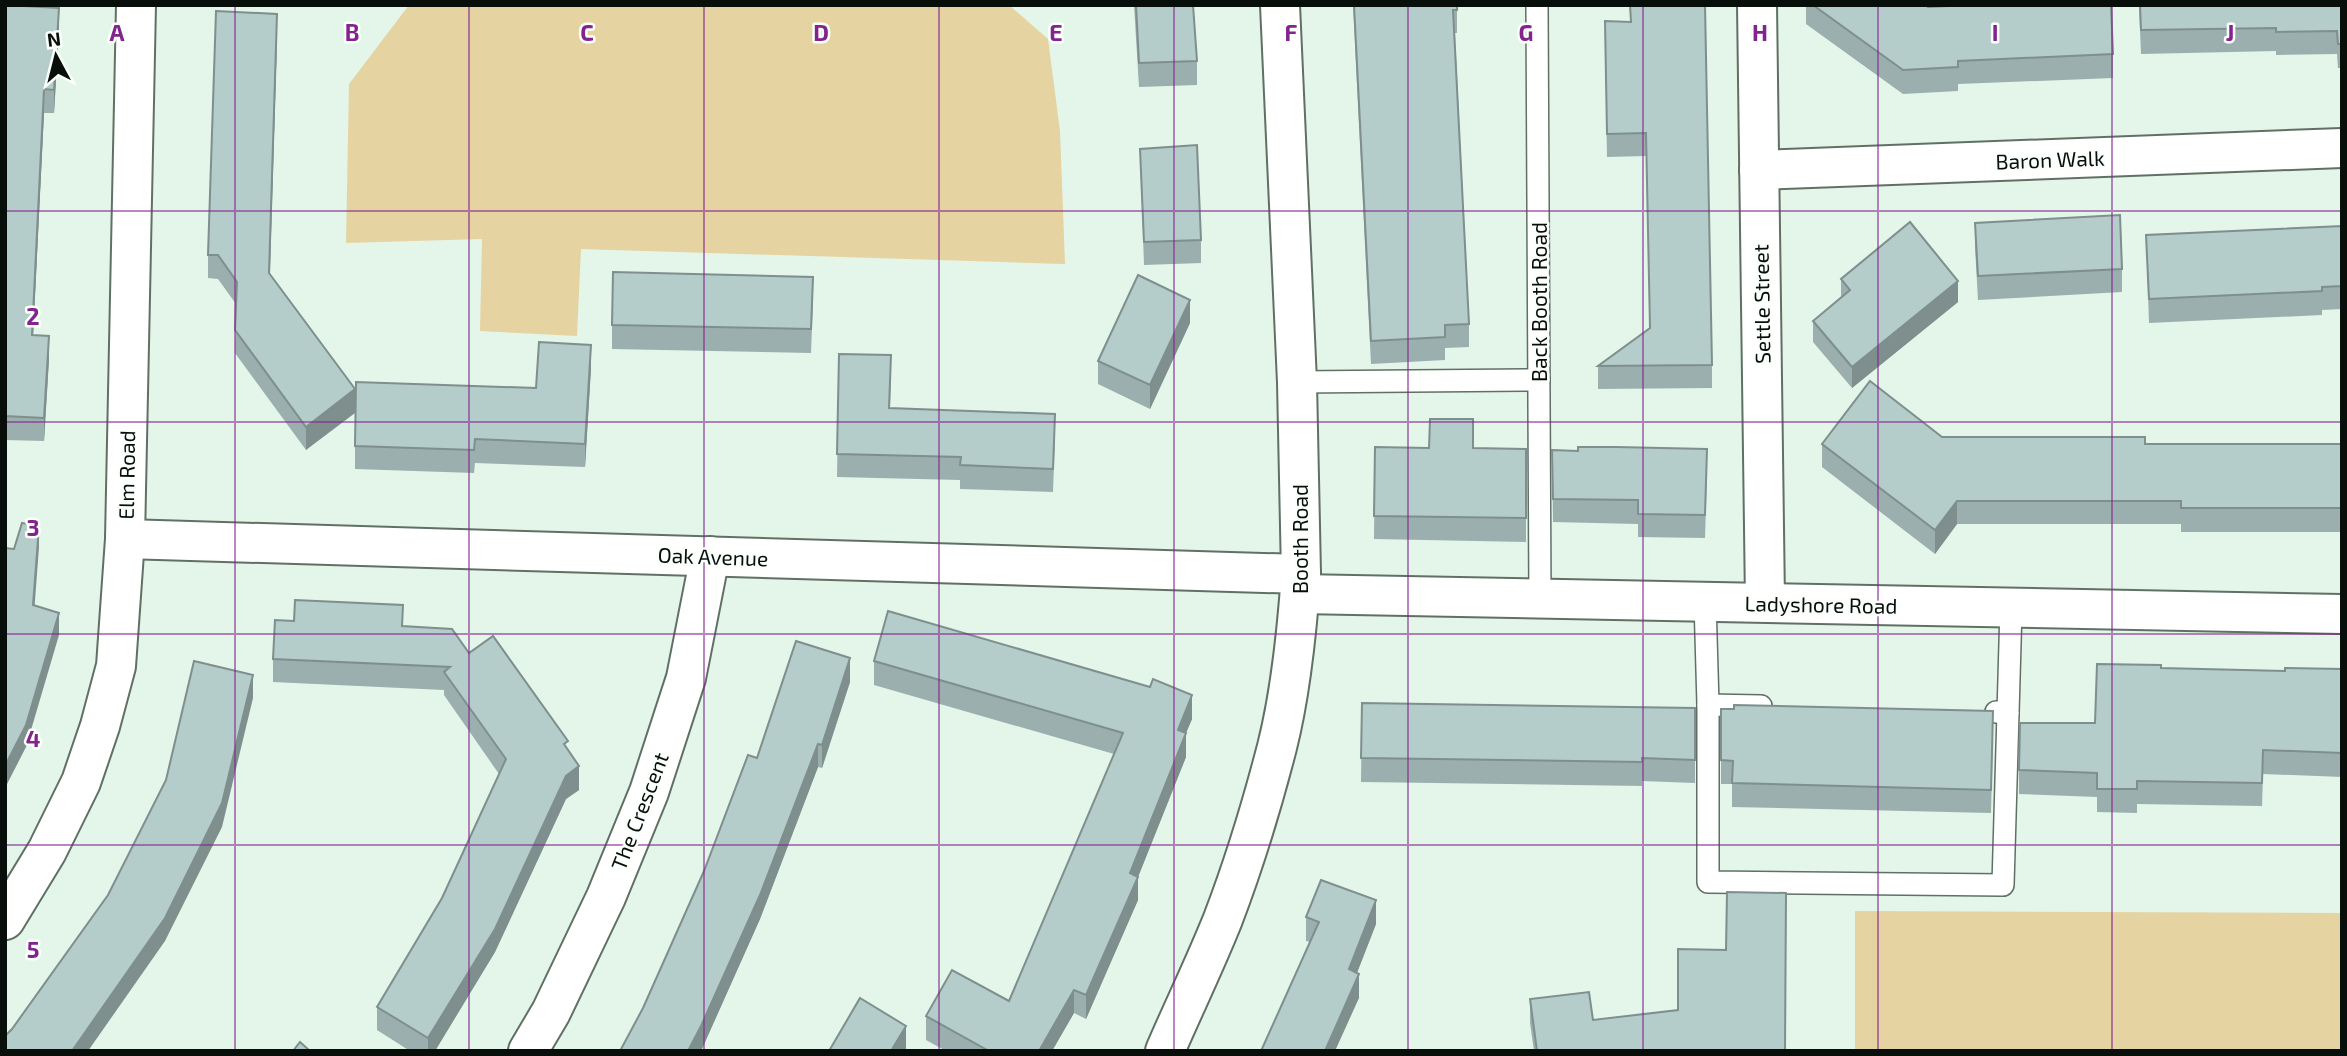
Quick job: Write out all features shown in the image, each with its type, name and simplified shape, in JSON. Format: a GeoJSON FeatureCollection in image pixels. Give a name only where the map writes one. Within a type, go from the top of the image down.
{"type":"FeatureCollection","features":[{"type":"Feature","properties":{"kind":"street","name":"Elm Road"},"geometry":{"type":"LineString","coordinates":[[5,919],[53,839],[81,782],[116,666],[125,539],[136,5]]}},
{"type":"Feature","properties":{"kind":"street","name":"Booth Road"},"geometry":{"type":"LineString","coordinates":[[1165,1051],[1223,919],[1278,746],[1301,584],[1297,382],[1280,5]]}},
{"type":"Feature","properties":{"kind":"street","name":"Settle Street"},"geometry":{"type":"LineString","coordinates":[[1757,5],[1765,603]]}},
{"type":"Feature","properties":{"kind":"street","name":"Baron Walk"},"geometry":{"type":"LineString","coordinates":[[1759,170],[2342,148]]}},
{"type":"Feature","properties":{"kind":"street","name":"Oak Avenue"},"geometry":{"type":"LineString","coordinates":[[125,539],[709,556],[1301,584]]}},
{"type":"Feature","properties":{"kind":"street","name":"The Crescent"},"geometry":{"type":"LineString","coordinates":[[528,1051],[551,1012],[606,897],[649,792],[686,678],[709,556]]}},
{"type":"Feature","properties":{"kind":"street","name":"Ladyshore Road"},"geometry":{"type":"LineString","coordinates":[[1301,584],[1540,599],[2342,614]]}},
{"type":"Feature","properties":{"kind":"lane","name":"Back Booth Road"},"geometry":{"type":"LineString","coordinates":[[1537,5],[1540,599]]}},
{"type":"Feature","properties":{"kind":"lane"},"geometry":{"type":"LineString","coordinates":[[1297,382],[1539,380]]}},
{"type":"Feature","properties":{"kind":"lane"},"geometry":{"type":"LineString","coordinates":[[1705,601],[1708,882],[2003,885],[2011,608]]}},
{"type":"Feature","properties":{"kind":"lane"},"geometry":{"type":"LineString","coordinates":[[1707,705],[1776,706]]}},
{"type":"Feature","properties":{"kind":"lane"},"geometry":{"type":"LineString","coordinates":[[1981,712],[2008,713]]}},
{"type":"Feature","properties":{"kind":"shaded area"},"geometry":{"type":"Polygon","coordinates":[[[409,5],[1009,5],[1048,39],[1060,131],[1065,264],[581,249],[577,336],[480,331],[482,239],[346,243],[349,84],[409,5]]]}},
{"type":"Feature","properties":{"kind":"shaded area"},"geometry":{"type":"Polygon","coordinates":[[[1855,911],[2342,913],[2342,1051],[1855,1051],[1855,911]]]}},
{"type":"Feature","properties":{"kind":"building"},"geometry":{"type":"Polygon","coordinates":[[[5,5],[59,8],[54,90],[44,89],[32,335],[49,336],[44,418],[5,416],[5,5]]]}},
{"type":"Feature","properties":{"kind":"building"},"geometry":{"type":"Polygon","coordinates":[[[1136,5],[1193,5],[1197,61],[1139,63],[1136,5]]]}},
{"type":"Feature","properties":{"kind":"building"},"geometry":{"type":"Polygon","coordinates":[[[1354,5],[1457,5],[1457,10],[1453,10],[1469,324],[1445,325],[1445,337],[1371,341],[1354,5]]]}},
{"type":"Feature","properties":{"kind":"building"},"geometry":{"type":"Polygon","coordinates":[[[1630,5],[1705,5],[1712,365],[1598,366],[1650,328],[1646,133],[1607,134],[1605,21],[1631,22],[1630,5]]]}},
{"type":"Feature","properties":{"kind":"building"},"geometry":{"type":"Polygon","coordinates":[[[1813,5],[2111,5],[2113,54],[1958,61],[1958,67],[1903,70],[1813,5]]]}},
{"type":"Feature","properties":{"kind":"building"},"geometry":{"type":"Polygon","coordinates":[[[2140,5],[2342,5],[2342,44],[2338,44],[2337,31],[2276,32],[2276,28],[2141,30],[2140,5]]]}},
{"type":"Feature","properties":{"kind":"building"},"geometry":{"type":"Polygon","coordinates":[[[216,11],[277,14],[269,273],[355,389],[306,427],[235,330],[237,282],[218,255],[208,255],[216,11]]]}},
{"type":"Feature","properties":{"kind":"building"},"geometry":{"type":"Polygon","coordinates":[[[1197,145],[1201,240],[1144,242],[1140,149],[1197,145]]]}},
{"type":"Feature","properties":{"kind":"building"},"geometry":{"type":"Polygon","coordinates":[[[2120,215],[2122,269],[1978,276],[1975,223],[2120,215]]]}},
{"type":"Feature","properties":{"kind":"building"},"geometry":{"type":"Polygon","coordinates":[[[1910,222],[1958,281],[1852,367],[1813,321],[1850,290],[1841,279],[1910,222]]]}},
{"type":"Feature","properties":{"kind":"building"},"geometry":{"type":"Polygon","coordinates":[[[2342,226],[2342,286],[2322,287],[2322,291],[2149,299],[2146,235],[2342,226]]]}},
{"type":"Feature","properties":{"kind":"building"},"geometry":{"type":"Polygon","coordinates":[[[613,272],[813,277],[811,329],[612,325],[613,272]]]}},
{"type":"Feature","properties":{"kind":"building"},"geometry":{"type":"Polygon","coordinates":[[[1138,275],[1190,300],[1150,385],[1098,361],[1138,275]]]}},
{"type":"Feature","properties":{"kind":"building"},"geometry":{"type":"Polygon","coordinates":[[[539,342],[591,345],[585,444],[475,439],[474,450],[355,446],[356,382],[536,388],[539,342]]]}},
{"type":"Feature","properties":{"kind":"building"},"geometry":{"type":"Polygon","coordinates":[[[839,354],[891,355],[889,408],[1055,414],[1053,469],[960,465],[961,457],[837,454],[839,354]]]}},
{"type":"Feature","properties":{"kind":"building"},"geometry":{"type":"Polygon","coordinates":[[[1870,381],[1942,437],[2145,437],[2145,444],[2342,444],[2342,508],[2181,508],[2181,501],[1957,501],[1935,530],[1822,444],[1870,381]]]}},
{"type":"Feature","properties":{"kind":"building"},"geometry":{"type":"Polygon","coordinates":[[[1430,419],[1473,419],[1473,448],[1526,449],[1526,518],[1374,516],[1375,447],[1429,448],[1430,419]]]}},
{"type":"Feature","properties":{"kind":"building"},"geometry":{"type":"Polygon","coordinates":[[[1578,447],[1707,449],[1705,515],[1638,514],[1638,500],[1553,499],[1552,450],[1578,451],[1578,447]]]}},
{"type":"Feature","properties":{"kind":"building"},"geometry":{"type":"Polygon","coordinates":[[[22,523],[39,526],[33,605],[59,613],[26,725],[5,766],[5,548],[14,549],[22,523]]]}},
{"type":"Feature","properties":{"kind":"building"},"geometry":{"type":"Polygon","coordinates":[[[295,600],[403,605],[402,626],[452,629],[469,653],[493,636],[568,741],[564,744],[579,766],[566,776],[495,929],[428,1038],[377,1007],[442,898],[506,759],[444,672],[450,667],[273,659],[275,620],[294,621],[295,600]]]}},
{"type":"Feature","properties":{"kind":"building"},"geometry":{"type":"Polygon","coordinates":[[[888,611],[1150,687],[1153,679],[1192,695],[1178,730],[1186,733],[1130,873],[1138,877],[1086,995],[1074,990],[1039,1051],[989,1051],[926,1016],[952,970],[1009,1001],[1123,733],[874,661],[888,611]]]}},
{"type":"Feature","properties":{"kind":"building"},"geometry":{"type":"Polygon","coordinates":[[[796,641],[850,658],[822,745],[818,744],[760,895],[688,1051],[620,1051],[643,1008],[704,871],[748,755],[757,758],[796,641]]]}},
{"type":"Feature","properties":{"kind":"building"},"geometry":{"type":"Polygon","coordinates":[[[194,661],[253,675],[222,803],[165,918],[72,1051],[5,1051],[5,1036],[108,895],[166,780],[194,661]]]}},
{"type":"Feature","properties":{"kind":"building"},"geometry":{"type":"Polygon","coordinates":[[[2097,664],[2285,671],[2285,668],[2342,669],[2342,753],[2263,750],[2262,783],[2137,781],[2137,789],[2097,789],[2097,773],[2019,770],[2020,723],[2095,723],[2097,664]]]}},
{"type":"Feature","properties":{"kind":"building"},"geometry":{"type":"Polygon","coordinates":[[[1362,703],[1695,708],[1695,760],[1642,758],[1642,762],[1361,758],[1362,703]]]}},
{"type":"Feature","properties":{"kind":"building"},"geometry":{"type":"Polygon","coordinates":[[[1734,705],[1993,711],[1991,790],[1732,783],[1733,761],[1721,760],[1721,709],[1734,709],[1734,705]]]}},
{"type":"Feature","properties":{"kind":"building"},"geometry":{"type":"Polygon","coordinates":[[[1321,880],[1376,900],[1349,969],[1359,974],[1325,1051],[1261,1051],[1319,922],[1306,917],[1321,880]]]}},
{"type":"Feature","properties":{"kind":"building"},"geometry":{"type":"Polygon","coordinates":[[[1727,892],[1786,893],[1785,1051],[1537,1051],[1530,999],[1589,992],[1593,1020],[1678,1010],[1678,949],[1726,950],[1727,892]]]}},
{"type":"Feature","properties":{"kind":"building"},"geometry":{"type":"Polygon","coordinates":[[[860,998],[906,1026],[891,1051],[829,1051],[860,998]]]}},
{"type":"Feature","properties":{"kind":"building"},"geometry":{"type":"Polygon","coordinates":[[[300,1042],[310,1051],[293,1051],[300,1042]]]}}]}
